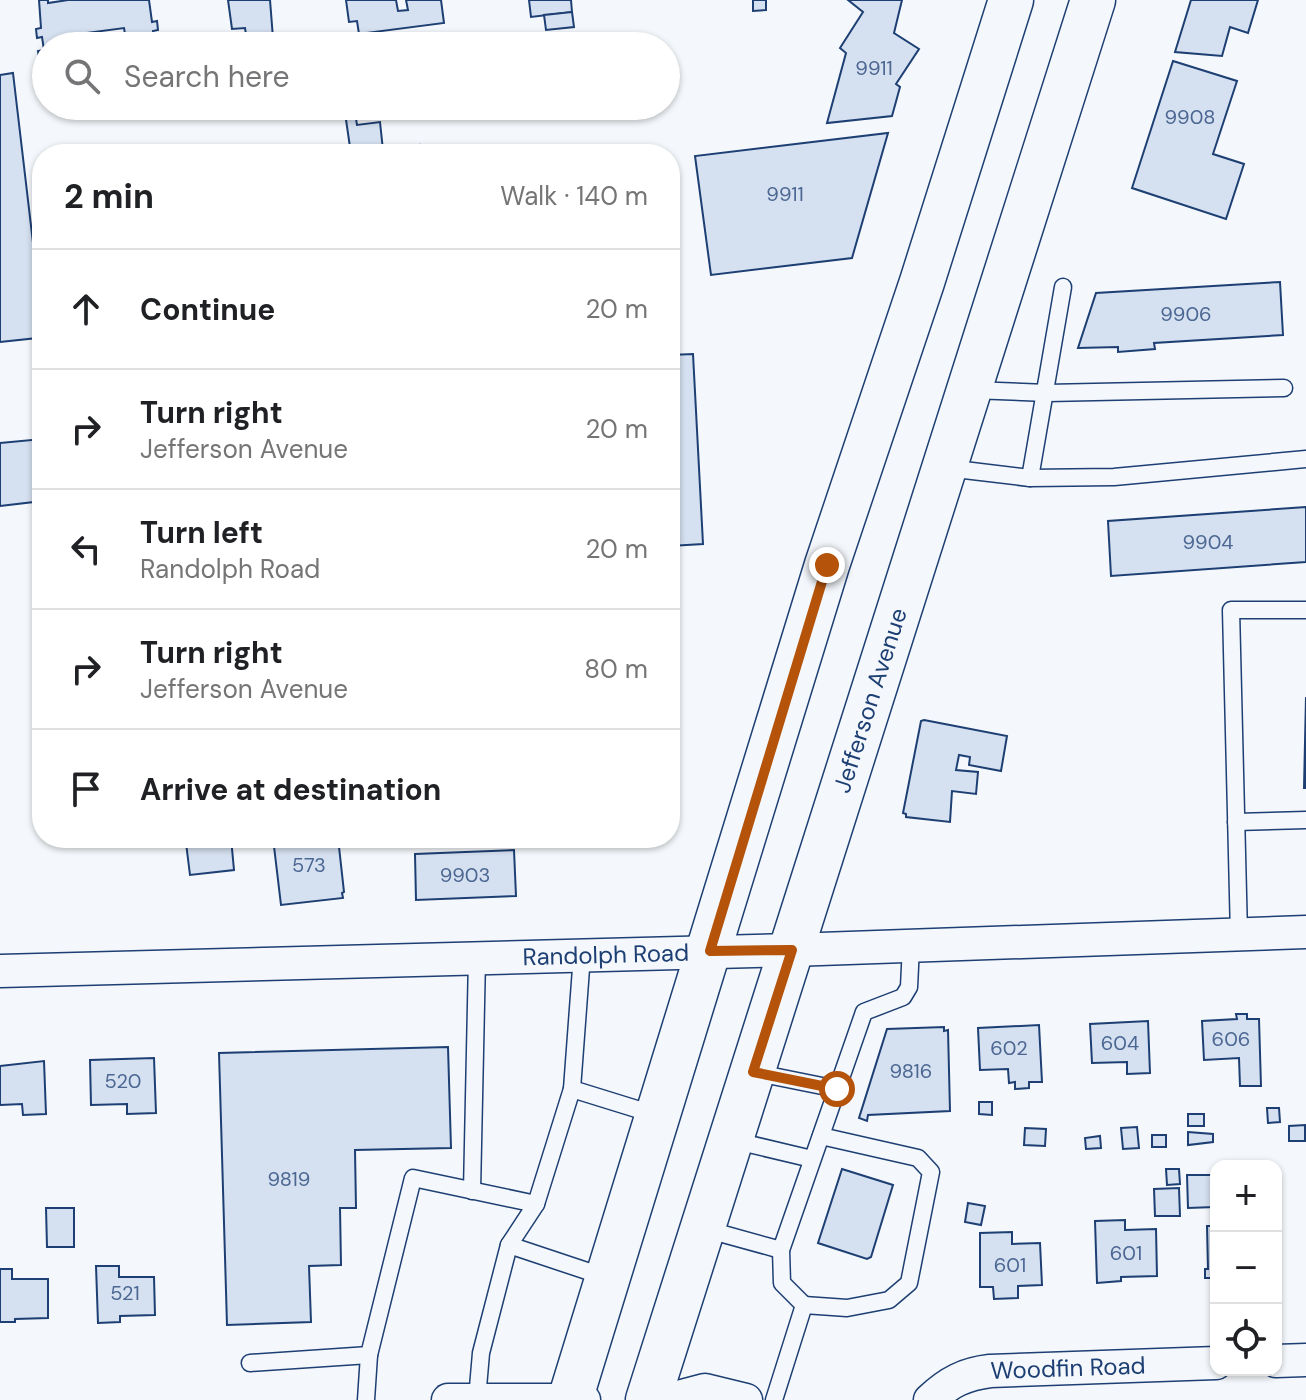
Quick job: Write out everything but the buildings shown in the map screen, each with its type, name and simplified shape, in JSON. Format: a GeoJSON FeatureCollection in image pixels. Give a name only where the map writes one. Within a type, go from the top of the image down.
{"type":"FeatureCollection","features":[{"type":"Feature","properties":{"kind":"main road"},"geometry":{"type":"LineString","coordinates":[[575,1400],[607,1278],[827,565],[922,282],[1011,0]]}},
{"type":"Feature","properties":{"kind":"main road","name":"Jefferson Avenue"},"geometry":{"type":"LineString","coordinates":[[648,1400],[1093,0]]}},
{"type":"Feature","properties":{"kind":"street","name":"Randolph Road"},"geometry":{"type":"LineString","coordinates":[[0,971],[792,950],[1306,932]]}},
{"type":"Feature","properties":{"kind":"street"},"geometry":{"type":"LineString","coordinates":[[1282,1361],[1306,1360]]}},
{"type":"Feature","properties":{"kind":"street","name":"Woodfin Road"},"geometry":{"type":"LineString","coordinates":[[930,1400],[955,1380],[990,1371],[1210,1363]]}},
{"type":"Feature","properties":{"kind":"street"},"geometry":{"type":"LineString","coordinates":[[667,1400],[705,1390],[746,1400]]}},
{"type":"Feature","properties":{"kind":"street"},"geometry":{"type":"LineString","coordinates":[[448,1400],[575,1400]]}},
{"type":"Feature","properties":{"kind":"lane"},"geometry":{"type":"LineString","coordinates":[[1030,478],[1063,287]]}},
{"type":"Feature","properties":{"kind":"lane"},"geometry":{"type":"LineString","coordinates":[[970,390],[1047,393],[1284,388]]}},
{"type":"Feature","properties":{"kind":"lane"},"geometry":{"type":"LineString","coordinates":[[945,468],[1030,478],[1114,477],[1306,459]]}},
{"type":"Feature","properties":{"kind":"lane"},"geometry":{"type":"LineString","coordinates":[[1239,935],[1231,610],[1306,610]]}},
{"type":"Feature","properties":{"kind":"lane"},"geometry":{"type":"LineString","coordinates":[[1236,822],[1306,820]]}},
{"type":"Feature","properties":{"kind":"lane"},"geometry":{"type":"LineString","coordinates":[[821,1136],[918,1158],[931,1172],[909,1283],[889,1300],[847,1308],[804,1305],[782,1283],[781,1250],[864,1012],[903,997],[909,987],[911,946]]}},
{"type":"Feature","properties":{"kind":"lane"},"geometry":{"type":"LineString","coordinates":[[477,1399],[481,1353],[509,1245],[536,1204],[572,1089],[582,955]]}},
{"type":"Feature","properties":{"kind":"lane"},"geometry":{"type":"LineString","coordinates":[[472,1191],[477,958]]}},
{"type":"Feature","properties":{"kind":"lane"},"geometry":{"type":"LineString","coordinates":[[753,1072],[837,1089]]}},
{"type":"Feature","properties":{"kind":"lane"},"geometry":{"type":"LineString","coordinates":[[572,1089],[658,1115]]}},
{"type":"Feature","properties":{"kind":"lane"},"geometry":{"type":"LineString","coordinates":[[731,1139],[812,1159]]}},
{"type":"Feature","properties":{"kind":"lane"},"geometry":{"type":"LineString","coordinates":[[366,1400],[369,1355],[413,1178],[536,1204]]}},
{"type":"Feature","properties":{"kind":"lane"},"geometry":{"type":"LineString","coordinates":[[703,1228],[781,1250]]}},
{"type":"Feature","properties":{"kind":"lane"},"geometry":{"type":"LineString","coordinates":[[509,1245],[607,1278]]}},
{"type":"Feature","properties":{"kind":"lane"},"geometry":{"type":"LineString","coordinates":[[774,1400],[804,1305]]}},
{"type":"Feature","properties":{"kind":"lane"},"geometry":{"type":"LineString","coordinates":[[250,1363],[369,1355]]}},
{"type":"Feature","properties":{"kind":"route"},"geometry":{"type":"LineString","coordinates":[[827,565],[710,951],[792,950],[753,1072],[837,1089]]}}]}
